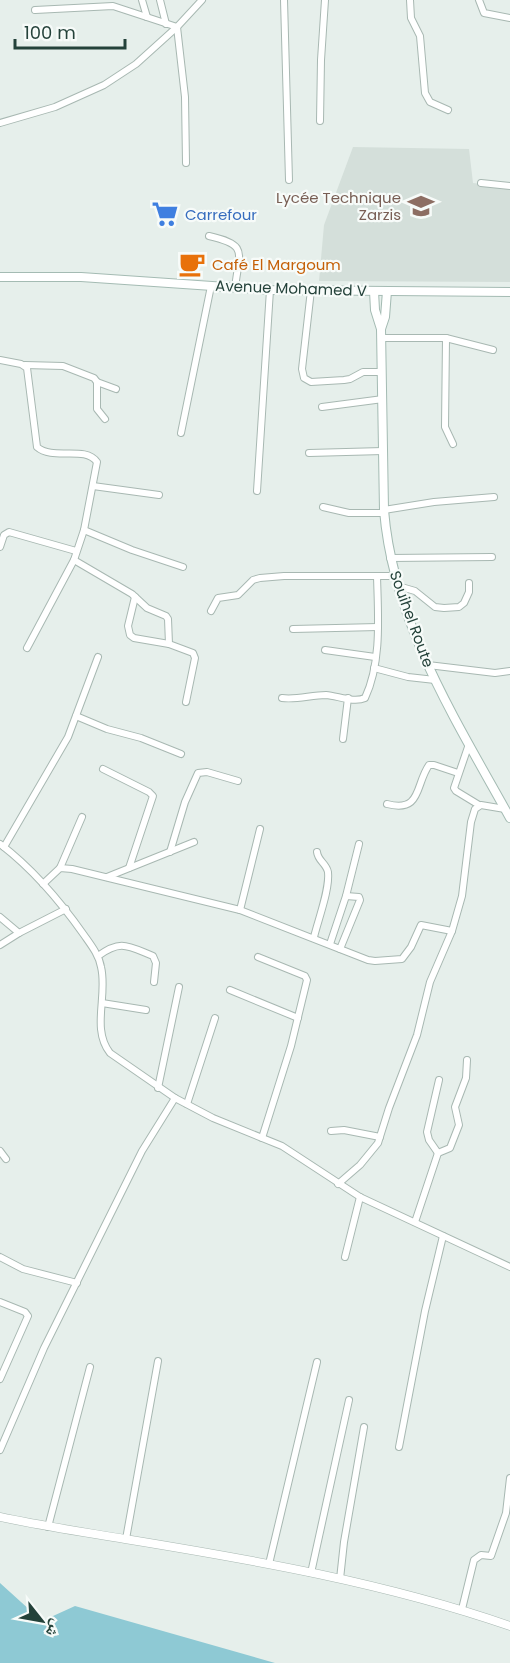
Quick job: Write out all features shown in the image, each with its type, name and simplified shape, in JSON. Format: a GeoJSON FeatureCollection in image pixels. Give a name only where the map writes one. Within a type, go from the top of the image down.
{"type":"FeatureCollection","features":[{"type":"Feature","properties":{"kind":"main road","name":"Avenue Mohamed V"},"geometry":{"type":"LineString","coordinates":[[0,277],[81,277],[270,290],[510,292]]}},
{"type":"Feature","properties":{"kind":"main road"},"geometry":{"type":"LineString","coordinates":[[374,291],[375,310],[381,333]]}},
{"type":"Feature","properties":{"kind":"main road"},"geometry":{"type":"LineString","coordinates":[[381,333],[387,291]]}},
{"type":"Feature","properties":{"kind":"main road","name":"Souihel Route"},"geometry":{"type":"LineString","coordinates":[[381,333],[384,512],[394,576],[435,680],[510,818]]}},
{"type":"Feature","properties":{"kind":"street"},"geometry":{"type":"LineString","coordinates":[[142,0],[147,17]]}},
{"type":"Feature","properties":{"kind":"street"},"geometry":{"type":"LineString","coordinates":[[160,0],[166,24]]}},
{"type":"Feature","properties":{"kind":"street"},"geometry":{"type":"LineString","coordinates":[[0,123],[55,107],[104,85],[136,64],[177,27],[194,3],[202,0]]}},
{"type":"Feature","properties":{"kind":"street"},"geometry":{"type":"LineString","coordinates":[[284,0],[289,180]]}},
{"type":"Feature","properties":{"kind":"street"},"geometry":{"type":"LineString","coordinates":[[320,121],[325,0]]}},
{"type":"Feature","properties":{"kind":"street"},"geometry":{"type":"LineString","coordinates":[[410,0],[411,18],[420,36],[425,93],[430,102],[448,110]]}},
{"type":"Feature","properties":{"kind":"street"},"geometry":{"type":"LineString","coordinates":[[479,0],[484,13],[510,18]]}},
{"type":"Feature","properties":{"kind":"street"},"geometry":{"type":"LineString","coordinates":[[35,9],[113,6],[177,27]]}},
{"type":"Feature","properties":{"kind":"street"},"geometry":{"type":"LineString","coordinates":[[177,27],[185,97],[186,164]]}},
{"type":"Feature","properties":{"kind":"street"},"geometry":{"type":"LineString","coordinates":[[481,183],[510,186]]}},
{"type":"Feature","properties":{"kind":"street"},"geometry":{"type":"LineString","coordinates":[[209,236],[236,244],[239,250],[235,288]]}},
{"type":"Feature","properties":{"kind":"street"},"geometry":{"type":"LineString","coordinates":[[181,433],[211,286]]}},
{"type":"Feature","properties":{"kind":"street"},"geometry":{"type":"LineString","coordinates":[[257,491],[270,290]]}},
{"type":"Feature","properties":{"kind":"street"},"geometry":{"type":"LineString","coordinates":[[311,291],[302,369],[304,378],[311,382],[344,380],[363,372],[382,372]]}},
{"type":"Feature","properties":{"kind":"street"},"geometry":{"type":"LineString","coordinates":[[381,333],[446,339],[493,350]]}},
{"type":"Feature","properties":{"kind":"street"},"geometry":{"type":"LineString","coordinates":[[446,339],[445,427],[453,444]]}},
{"type":"Feature","properties":{"kind":"street"},"geometry":{"type":"LineString","coordinates":[[0,360],[25,365],[68,367],[116,389]]}},
{"type":"Feature","properties":{"kind":"street"},"geometry":{"type":"LineString","coordinates":[[25,365],[29,377],[37,447],[43,452],[85,455],[94,458],[97,466],[84,530],[74,560],[27,648]]}},
{"type":"Feature","properties":{"kind":"street"},"geometry":{"type":"LineString","coordinates":[[97,382],[95,401],[97,409],[105,418]]}},
{"type":"Feature","properties":{"kind":"street"},"geometry":{"type":"LineString","coordinates":[[322,407],[383,399]]}},
{"type":"Feature","properties":{"kind":"street"},"geometry":{"type":"LineString","coordinates":[[309,453],[383,451]]}},
{"type":"Feature","properties":{"kind":"street"},"geometry":{"type":"LineString","coordinates":[[93,486],[159,495]]}},
{"type":"Feature","properties":{"kind":"street"},"geometry":{"type":"LineString","coordinates":[[323,507],[349,513],[384,512],[434,502],[494,497]]}},
{"type":"Feature","properties":{"kind":"street"},"geometry":{"type":"LineString","coordinates":[[84,530],[132,550],[183,567]]}},
{"type":"Feature","properties":{"kind":"street"},"geometry":{"type":"LineString","coordinates":[[0,548],[4,535],[9,532],[76,551]]}},
{"type":"Feature","properties":{"kind":"street"},"geometry":{"type":"LineString","coordinates":[[390,558],[492,557]]}},
{"type":"Feature","properties":{"kind":"street"},"geometry":{"type":"LineString","coordinates":[[74,560],[135,597],[147,608],[166,616],[169,644]]}},
{"type":"Feature","properties":{"kind":"street"},"geometry":{"type":"LineString","coordinates":[[282,698],[297,699],[304,696],[325,695],[360,700],[365,698],[374,668],[378,627],[377,576]]}},
{"type":"Feature","properties":{"kind":"street"},"geometry":{"type":"LineString","coordinates":[[211,611],[218,598],[238,595],[253,580],[260,578],[394,576]]}},
{"type":"Feature","properties":{"kind":"street"},"geometry":{"type":"LineString","coordinates":[[398,586],[415,591],[435,607],[444,608],[459,607],[464,603],[469,592],[469,583]]}},
{"type":"Feature","properties":{"kind":"street"},"geometry":{"type":"LineString","coordinates":[[135,597],[128,626],[130,635],[134,638],[169,644],[194,655],[186,702]]}},
{"type":"Feature","properties":{"kind":"street"},"geometry":{"type":"LineString","coordinates":[[293,628],[378,627]]}},
{"type":"Feature","properties":{"kind":"street"},"geometry":{"type":"LineString","coordinates":[[325,650],[375,657]]}},
{"type":"Feature","properties":{"kind":"street"},"geometry":{"type":"LineString","coordinates":[[98,657],[61,749],[2,845],[44,884],[66,909],[98,956],[102,973],[101,1031],[106,1048],[118,1060],[175,1098],[213,1118],[282,1146],[360,1197],[509,1264]]}},
{"type":"Feature","properties":{"kind":"street"},"geometry":{"type":"LineString","coordinates":[[428,665],[495,674],[510,671]]}},
{"type":"Feature","properties":{"kind":"street"},"geometry":{"type":"LineString","coordinates":[[374,668],[408,677],[435,680]]}},
{"type":"Feature","properties":{"kind":"street"},"geometry":{"type":"LineString","coordinates":[[343,739],[348,698]]}},
{"type":"Feature","properties":{"kind":"street"},"geometry":{"type":"LineString","coordinates":[[76,716],[181,754]]}},
{"type":"Feature","properties":{"kind":"street"},"geometry":{"type":"LineString","coordinates":[[469,743],[454,790],[479,805],[505,809]]}},
{"type":"Feature","properties":{"kind":"street"},"geometry":{"type":"LineString","coordinates":[[387,804],[400,808],[406,806],[417,793],[429,765],[458,773]]}},
{"type":"Feature","properties":{"kind":"street"},"geometry":{"type":"LineString","coordinates":[[103,770],[153,796],[129,868]]}},
{"type":"Feature","properties":{"kind":"street"},"geometry":{"type":"LineString","coordinates":[[170,852],[185,802],[198,773],[207,772],[238,781]]}},
{"type":"Feature","properties":{"kind":"street"},"geometry":{"type":"LineString","coordinates":[[338,1184],[375,1149],[380,1137],[417,1035],[430,982],[452,931],[465,883],[471,822],[475,808],[479,805]]}},
{"type":"Feature","properties":{"kind":"street"},"geometry":{"type":"LineString","coordinates":[[44,884],[60,868],[82,817]]}},
{"type":"Feature","properties":{"kind":"street"},"geometry":{"type":"LineString","coordinates":[[240,910],[260,829]]}},
{"type":"Feature","properties":{"kind":"street"},"geometry":{"type":"LineString","coordinates":[[110,879],[129,868],[194,842]]}},
{"type":"Feature","properties":{"kind":"street"},"geometry":{"type":"LineString","coordinates":[[330,944],[346,896],[359,844]]}},
{"type":"Feature","properties":{"kind":"street"},"geometry":{"type":"LineString","coordinates":[[314,937],[328,880],[327,867],[318,857],[317,852]]}},
{"type":"Feature","properties":{"kind":"street"},"geometry":{"type":"LineString","coordinates":[[60,868],[240,910],[375,961],[402,959],[422,925],[452,931]]}},
{"type":"Feature","properties":{"kind":"street"},"geometry":{"type":"LineString","coordinates":[[340,949],[360,900],[358,897],[346,896]]}},
{"type":"Feature","properties":{"kind":"street"},"geometry":{"type":"LineString","coordinates":[[0,945],[66,909]]}},
{"type":"Feature","properties":{"kind":"street"},"geometry":{"type":"LineString","coordinates":[[0,917],[19,933]]}},
{"type":"Feature","properties":{"kind":"street"},"geometry":{"type":"LineString","coordinates":[[98,956],[113,945],[122,945],[153,956],[156,963],[154,982]]}},
{"type":"Feature","properties":{"kind":"street"},"geometry":{"type":"LineString","coordinates":[[258,957],[307,978],[298,1018],[262,1138]]}},
{"type":"Feature","properties":{"kind":"street"},"geometry":{"type":"LineString","coordinates":[[158,1088],[179,987]]}},
{"type":"Feature","properties":{"kind":"street"},"geometry":{"type":"LineString","coordinates":[[230,990],[298,1018]]}},
{"type":"Feature","properties":{"kind":"street"},"geometry":{"type":"LineString","coordinates":[[102,1003],[146,1010]]}},
{"type":"Feature","properties":{"kind":"street"},"geometry":{"type":"LineString","coordinates":[[187,1104],[215,1018]]}},
{"type":"Feature","properties":{"kind":"street"},"geometry":{"type":"LineString","coordinates":[[415,1222],[438,1153],[450,1148],[458,1132],[459,1123],[455,1107],[466,1078],[467,1060]]}},
{"type":"Feature","properties":{"kind":"street"},"geometry":{"type":"LineString","coordinates":[[438,1153],[429,1140],[427,1132],[439,1080]]}},
{"type":"Feature","properties":{"kind":"street"},"geometry":{"type":"LineString","coordinates":[[0,1450],[44,1348],[142,1151],[175,1098]]}},
{"type":"Feature","properties":{"kind":"street"},"geometry":{"type":"LineString","coordinates":[[331,1131],[344,1130],[380,1137]]}},
{"type":"Feature","properties":{"kind":"street"},"geometry":{"type":"LineString","coordinates":[[0,1151],[6,1159]]}},
{"type":"Feature","properties":{"kind":"street"},"geometry":{"type":"LineString","coordinates":[[345,1257],[360,1197]]}},
{"type":"Feature","properties":{"kind":"street"},"geometry":{"type":"LineString","coordinates":[[399,1447],[425,1311],[443,1236]]}},
{"type":"Feature","properties":{"kind":"street"},"geometry":{"type":"LineString","coordinates":[[0,1257],[23,1269],[77,1283]]}},
{"type":"Feature","properties":{"kind":"street"},"geometry":{"type":"LineString","coordinates":[[0,1302],[25,1312],[28,1317],[0,1379]]}},
{"type":"Feature","properties":{"kind":"street"},"geometry":{"type":"LineString","coordinates":[[126,1539],[158,1361]]}},
{"type":"Feature","properties":{"kind":"street"},"geometry":{"type":"LineString","coordinates":[[269,1564],[317,1362]]}},
{"type":"Feature","properties":{"kind":"street"},"geometry":{"type":"LineString","coordinates":[[48,1527],[90,1366]]}},
{"type":"Feature","properties":{"kind":"street"},"geometry":{"type":"LineString","coordinates":[[312,1573],[349,1400]]}},
{"type":"Feature","properties":{"kind":"street"},"geometry":{"type":"LineString","coordinates":[[339,1579],[364,1427]]}},
{"type":"Feature","properties":{"kind":"street"},"geometry":{"type":"LineString","coordinates":[[462,1609],[474,1560],[481,1555],[491,1556],[496,1547],[506,1513],[510,1478]]}},
{"type":"Feature","properties":{"kind":"street"},"geometry":{"type":"LineString","coordinates":[[0,1517],[312,1573],[462,1609],[510,1626]]}},
{"type":"Feature","properties":{"kind":"shaded area","name":"Lycée Technique Zarzis"},"geometry":{"type":"Polygon","coordinates":[[[353,147],[469,149],[473,183],[510,187],[510,282],[319,281],[324,225],[353,147]]]}},
{"type":"Feature","properties":{"kind":"water"},"geometry":{"type":"Polygon","coordinates":[[[0,1583],[42,1621],[75,1606],[275,1663],[0,1663],[0,1583]]]}},
{"type":"Feature","properties":{"kind":"place","name":"Lycée Technique Zarzis"},"geometry":{"type":"Point","coordinates":[421,206]}},
{"type":"Feature","properties":{"kind":"place","name":"Carrefour"},"geometry":{"type":"Point","coordinates":[165,214]}},
{"type":"Feature","properties":{"kind":"place","name":"Café El Margoum"},"geometry":{"type":"Point","coordinates":[192,264]}}]}
